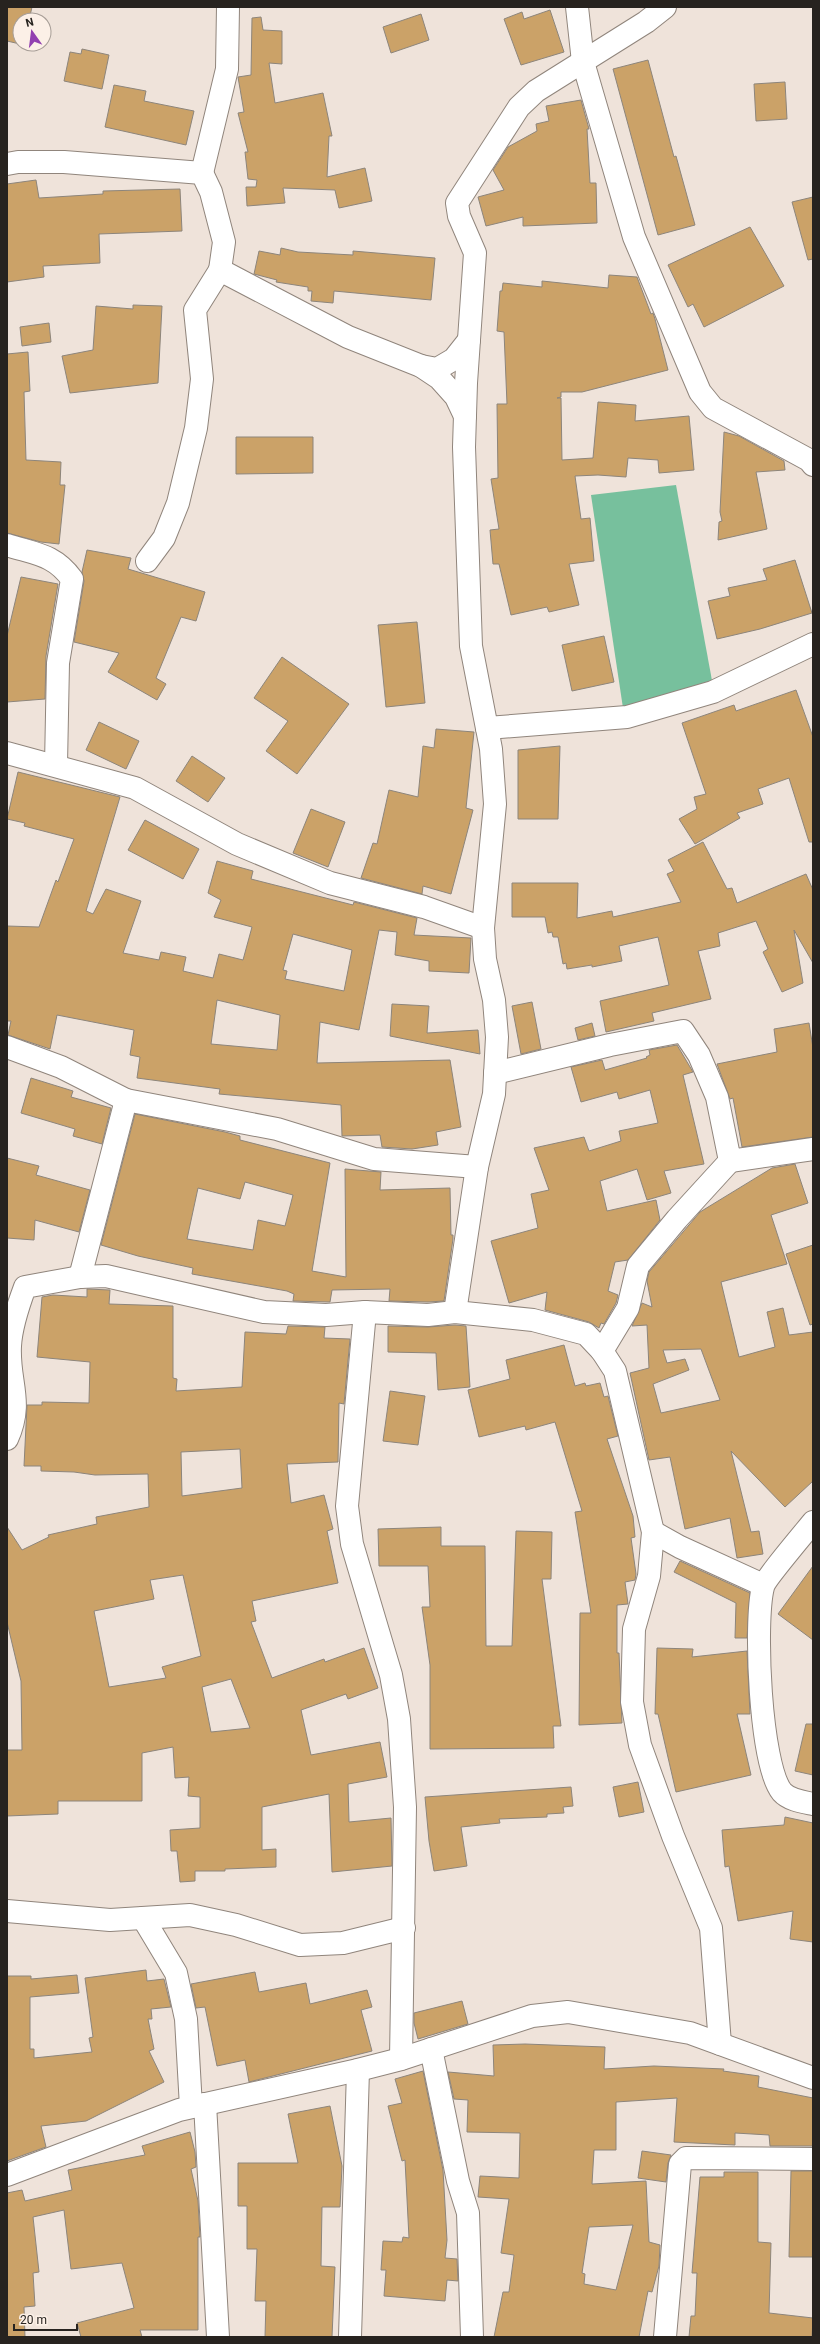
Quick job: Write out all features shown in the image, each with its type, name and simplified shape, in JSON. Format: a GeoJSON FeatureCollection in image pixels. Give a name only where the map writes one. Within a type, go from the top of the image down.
{"type":"FeatureCollection","features":[{"type":"Feature","properties":{"kind":"street"},"geometry":{"type":"LineString","coordinates":[[147,561],[164,538],[178,503],[196,428],[202,379],[195,310],[220,270],[224,242],[211,192],[202,173],[227,69],[228,7]]}},
{"type":"Feature","properties":{"kind":"street"},"geometry":{"type":"LineString","coordinates":[[577,7],[583,62],[634,237],[700,392],[714,408],[809,460],[813,466]]}},
{"type":"Feature","properties":{"kind":"street"},"geometry":{"type":"LineString","coordinates":[[455,1312],[477,1167],[494,1094],[496,1037],[494,1000],[485,959],[483,928],[495,804],[491,748],[471,646],[464,447],[475,253],[460,216],[457,203],[519,107],[536,90],[583,62],[665,7]]}},
{"type":"Feature","properties":{"kind":"street"},"geometry":{"type":"LineString","coordinates":[[7,164],[18,162],[64,162],[202,173]]}},
{"type":"Feature","properties":{"kind":"street"},"geometry":{"type":"LineString","coordinates":[[220,270],[348,337],[421,366],[437,369],[454,359],[470,340]]}},
{"type":"Feature","properties":{"kind":"street"},"geometry":{"type":"LineString","coordinates":[[421,366],[439,378],[456,397],[465,416]]}},
{"type":"Feature","properties":{"kind":"street"},"geometry":{"type":"LineString","coordinates":[[7,545],[54,560],[62,565],[72,579],[58,663],[56,765]]}},
{"type":"Feature","properties":{"kind":"street"},"geometry":{"type":"LineString","coordinates":[[487,728],[627,717],[713,692],[813,644]]}},
{"type":"Feature","properties":{"kind":"street"},"geometry":{"type":"LineString","coordinates":[[7,753],[56,765],[135,788],[237,844],[330,882],[424,907],[483,928]]}},
{"type":"Feature","properties":{"kind":"street"},"geometry":{"type":"LineString","coordinates":[[495,1073],[610,1045],[683,1031],[699,1055],[717,1097],[730,1161]]}},
{"type":"Feature","properties":{"kind":"street"},"geometry":{"type":"LineString","coordinates":[[7,1048],[61,1067],[126,1100],[277,1129],[374,1159],[477,1167]]}},
{"type":"Feature","properties":{"kind":"street"},"geometry":{"type":"LineString","coordinates":[[80,1277],[126,1100]]}},
{"type":"Feature","properties":{"kind":"street"},"geometry":{"type":"LineString","coordinates":[[602,1351],[628,1308],[638,1266],[677,1219],[730,1161],[813,1149]]}},
{"type":"Feature","properties":{"kind":"street"},"geometry":{"type":"LineString","coordinates":[[7,1439],[14,1423],[16,1410],[10,1346],[17,1308],[25,1287],[80,1277],[106,1276],[264,1312],[326,1315],[365,1312],[428,1315],[455,1312],[533,1320],[586,1334],[602,1351],[615,1371],[653,1532],[649,1576],[634,1629],[632,1702],[640,1745],[673,1836],[711,1928],[720,2044]]}},
{"type":"Feature","properties":{"kind":"street"},"geometry":{"type":"LineString","coordinates":[[365,1312],[347,1506],[352,1544],[391,1675],[399,1719],[405,1807],[401,2058]]}},
{"type":"Feature","properties":{"kind":"street"},"geometry":{"type":"LineString","coordinates":[[813,1522],[763,1585],[759,1660],[765,1732],[776,1780],[783,1793],[798,1801],[813,1804]]}},
{"type":"Feature","properties":{"kind":"street"},"geometry":{"type":"LineString","coordinates":[[653,1532],[680,1547],[763,1585]]}},
{"type":"Feature","properties":{"kind":"street"},"geometry":{"type":"LineString","coordinates":[[7,1911],[110,1920],[190,1915],[236,1924],[300,1945],[343,1943],[404,1928]]}},
{"type":"Feature","properties":{"kind":"street"},"geometry":{"type":"LineString","coordinates":[[143,1918],[176,1973],[186,2019],[198,2106],[218,2337]]}},
{"type":"Feature","properties":{"kind":"street"},"geometry":{"type":"LineString","coordinates":[[7,2175],[179,2110],[358,2070],[430,2049],[532,2016],[568,2012],[690,2033],[813,2078]]}},
{"type":"Feature","properties":{"kind":"street"},"geometry":{"type":"LineString","coordinates":[[430,2049],[458,2181],[468,2213],[472,2337]]}},
{"type":"Feature","properties":{"kind":"street"},"geometry":{"type":"LineString","coordinates":[[350,2337],[358,2070]]}},
{"type":"Feature","properties":{"kind":"street"},"geometry":{"type":"LineString","coordinates":[[665,2337],[680,2164],[686,2158],[813,2159]]}},
{"type":"Feature","properties":{"kind":"green space"},"geometry":{"type":"Polygon","coordinates":[[[676,485],[713,686],[623,708],[591,495],[676,485]]]}},
{"type":"Feature","properties":{"kind":"building"},"geometry":{"type":"Polygon","coordinates":[[[7,7],[32,7],[31,12],[12,12],[12,42],[7,41],[7,7]]]}},
{"type":"Feature","properties":{"kind":"building"},"geometry":{"type":"Polygon","coordinates":[[[550,10],[564,52],[521,65],[504,19],[522,12],[524,19],[550,10]]]}},
{"type":"Feature","properties":{"kind":"building"},"geometry":{"type":"Polygon","coordinates":[[[421,14],[429,40],[391,53],[383,27],[421,14]]]}},
{"type":"Feature","properties":{"kind":"building"},"geometry":{"type":"Polygon","coordinates":[[[261,17],[263,30],[282,31],[282,64],[269,63],[275,103],[323,93],[332,136],[329,136],[327,177],[365,168],[372,201],[339,208],[335,190],[283,188],[285,203],[247,206],[246,187],[256,187],[257,180],[248,179],[245,152],[248,152],[238,113],[244,112],[238,77],[251,75],[252,18],[261,17]]]}},
{"type":"Feature","properties":{"kind":"building"},"geometry":{"type":"Polygon","coordinates":[[[82,49],[109,55],[102,89],[64,81],[70,52],[81,54],[82,49]]]}},
{"type":"Feature","properties":{"kind":"building"},"geometry":{"type":"Polygon","coordinates":[[[648,60],[674,157],[676,156],[695,225],[658,235],[613,69],[648,60]]]}},
{"type":"Feature","properties":{"kind":"building"},"geometry":{"type":"Polygon","coordinates":[[[785,82],[787,119],[756,121],[754,84],[785,82]]]}},
{"type":"Feature","properties":{"kind":"building"},"geometry":{"type":"Polygon","coordinates":[[[114,85],[146,91],[144,101],[194,111],[186,145],[105,127],[114,85]]]}},
{"type":"Feature","properties":{"kind":"building"},"geometry":{"type":"Polygon","coordinates":[[[581,100],[589,129],[587,129],[590,183],[596,183],[597,223],[523,226],[523,217],[486,226],[478,197],[504,190],[493,170],[508,147],[537,131],[536,124],[549,121],[546,106],[581,100]]]}},
{"type":"Feature","properties":{"kind":"building"},"geometry":{"type":"Polygon","coordinates":[[[36,180],[39,198],[103,194],[103,191],[180,189],[182,231],[99,234],[100,263],[43,266],[44,277],[7,282],[7,184],[36,180]]]}},
{"type":"Feature","properties":{"kind":"building"},"geometry":{"type":"Polygon","coordinates":[[[813,197],[813,259],[808,260],[792,202],[813,197]]]}},
{"type":"Feature","properties":{"kind":"building"},"geometry":{"type":"Polygon","coordinates":[[[750,227],[784,286],[704,327],[693,304],[688,307],[668,265],[750,227]]]}},
{"type":"Feature","properties":{"kind":"building"},"geometry":{"type":"Polygon","coordinates":[[[281,248],[298,252],[353,255],[353,251],[435,258],[431,300],[334,291],[333,303],[311,301],[312,291],[308,291],[308,287],[276,282],[277,280],[254,274],[259,251],[280,255],[281,248]]]}},
{"type":"Feature","properties":{"kind":"building"},"geometry":{"type":"Polygon","coordinates":[[[609,275],[637,277],[651,314],[653,313],[655,319],[668,370],[582,392],[561,392],[561,397],[557,398],[561,398],[562,460],[593,458],[598,402],[636,405],[635,421],[689,416],[694,470],[659,473],[658,460],[628,458],[626,477],[598,475],[575,476],[581,519],[590,518],[594,561],[569,564],[579,605],[549,612],[547,607],[511,615],[499,564],[493,564],[490,530],[499,529],[491,479],[498,478],[497,404],[507,404],[504,332],[497,331],[500,291],[502,291],[503,283],[542,287],[542,281],[608,288],[609,275]]]}},
{"type":"Feature","properties":{"kind":"building"},"geometry":{"type":"Polygon","coordinates":[[[133,305],[162,306],[158,383],[70,393],[62,356],[93,350],[96,306],[133,309],[133,305]]]}},
{"type":"Feature","properties":{"kind":"building"},"geometry":{"type":"Polygon","coordinates":[[[49,323],[51,342],[22,346],[20,327],[49,323]]]}},
{"type":"Feature","properties":{"kind":"building"},"geometry":{"type":"Polygon","coordinates":[[[28,352],[30,391],[24,392],[26,460],[61,462],[60,485],[65,485],[59,544],[41,542],[7,533],[7,354],[28,352]]]}},
{"type":"Feature","properties":{"kind":"building"},"geometry":{"type":"Polygon","coordinates":[[[724,432],[739,436],[784,461],[785,470],[756,472],[767,529],[718,540],[719,522],[722,521],[720,512],[724,432]]]}},
{"type":"Feature","properties":{"kind":"building"},"geometry":{"type":"Polygon","coordinates":[[[236,437],[313,437],[313,473],[236,474],[236,437]]]}},
{"type":"Feature","properties":{"kind":"building"},"geometry":{"type":"Polygon","coordinates":[[[87,550],[131,558],[128,569],[205,592],[196,621],[181,617],[156,678],[166,684],[157,700],[108,672],[119,653],[74,642],[84,581],[82,572],[87,550]]]}},
{"type":"Feature","properties":{"kind":"building"},"geometry":{"type":"Polygon","coordinates":[[[795,560],[812,613],[760,629],[717,639],[708,601],[730,596],[728,588],[767,580],[763,569],[795,560]]]}},
{"type":"Feature","properties":{"kind":"building"},"geometry":{"type":"Polygon","coordinates":[[[21,577],[58,584],[46,656],[45,699],[7,702],[7,636],[21,577]]]}},
{"type":"Feature","properties":{"kind":"building"},"geometry":{"type":"Polygon","coordinates":[[[417,622],[425,703],[386,707],[378,625],[417,622]]]}},
{"type":"Feature","properties":{"kind":"building"},"geometry":{"type":"Polygon","coordinates":[[[604,636],[614,682],[572,691],[562,645],[604,636]]]}},
{"type":"Feature","properties":{"kind":"building"},"geometry":{"type":"Polygon","coordinates":[[[282,657],[349,704],[297,774],[266,751],[288,721],[254,698],[282,657]]]}},
{"type":"Feature","properties":{"kind":"building"},"geometry":{"type":"Polygon","coordinates":[[[796,690],[813,737],[813,842],[809,842],[789,778],[758,789],[763,804],[737,813],[740,818],[695,844],[679,819],[697,809],[694,797],[706,794],[682,723],[734,705],[736,711],[796,690]]]}},
{"type":"Feature","properties":{"kind":"building"},"geometry":{"type":"Polygon","coordinates":[[[99,722],[139,741],[126,769],[86,750],[99,722]]]}},
{"type":"Feature","properties":{"kind":"building"},"geometry":{"type":"Polygon","coordinates":[[[436,729],[474,732],[466,808],[473,810],[451,894],[423,886],[422,894],[361,878],[373,843],[377,844],[389,790],[418,797],[423,746],[434,748],[436,729]]]}},
{"type":"Feature","properties":{"kind":"building"},"geometry":{"type":"Polygon","coordinates":[[[560,746],[558,819],[518,819],[518,750],[560,746]]]}},
{"type":"Feature","properties":{"kind":"building"},"geometry":{"type":"Polygon","coordinates":[[[192,756],[225,778],[208,802],[176,781],[192,756]]]}},
{"type":"Feature","properties":{"kind":"building"},"geometry":{"type":"Polygon","coordinates":[[[18,772],[120,797],[86,911],[93,914],[106,889],[141,901],[123,953],[159,960],[161,952],[186,957],[183,971],[213,978],[219,954],[243,960],[252,927],[214,917],[221,900],[208,893],[217,861],[253,871],[251,879],[353,905],[354,902],[417,918],[414,935],[471,938],[469,973],[429,971],[429,961],[395,955],[397,932],[379,930],[359,1030],[320,1022],[317,1063],[450,1060],[461,1127],[436,1132],[438,1145],[412,1149],[382,1147],[380,1135],[342,1136],[341,1105],[219,1094],[220,1089],[137,1078],[140,1057],[130,1055],[134,1030],[57,1015],[50,1049],[8,1035],[11,1021],[7,1021],[7,926],[39,927],[56,880],[58,882],[74,839],[24,826],[25,823],[7,819],[18,772]],[[293,934],[283,970],[287,971],[285,979],[344,991],[352,950],[293,934]],[[217,1000],[211,1044],[277,1050],[280,1015],[217,1000]]]}},
{"type":"Feature","properties":{"kind":"building"},"geometry":{"type":"Polygon","coordinates":[[[311,809],[345,822],[328,867],[293,853],[311,809]]]}},
{"type":"Feature","properties":{"kind":"building"},"geometry":{"type":"Polygon","coordinates":[[[145,820],[199,849],[183,879],[128,850],[145,820]]]}},
{"type":"Feature","properties":{"kind":"building"},"geometry":{"type":"Polygon","coordinates":[[[703,842],[727,889],[732,888],[737,903],[806,874],[813,890],[813,963],[794,930],[803,983],[782,992],[763,952],[768,949],[756,921],[718,933],[720,946],[698,951],[711,999],[652,1013],[654,1021],[606,1032],[600,1001],[669,985],[658,937],[619,946],[622,961],[592,967],[592,965],[567,969],[566,963],[563,964],[558,937],[553,937],[552,932],[548,933],[545,917],[512,917],[512,883],[578,883],[577,918],[612,911],[613,917],[681,902],[667,874],[674,871],[668,860],[703,842]]]}},
{"type":"Feature","properties":{"kind":"building"},"geometry":{"type":"Polygon","coordinates":[[[532,1002],[541,1049],[521,1054],[512,1006],[532,1002]]]}},
{"type":"Feature","properties":{"kind":"building"},"geometry":{"type":"Polygon","coordinates":[[[392,1004],[429,1006],[427,1033],[478,1030],[480,1054],[390,1036],[392,1004]]]}},
{"type":"Feature","properties":{"kind":"building"},"geometry":{"type":"Polygon","coordinates":[[[592,1023],[595,1036],[578,1040],[575,1028],[592,1023]]]}},
{"type":"Feature","properties":{"kind":"building"},"geometry":{"type":"Polygon","coordinates":[[[809,1023],[813,1048],[813,1137],[742,1147],[733,1098],[730,1099],[717,1064],[777,1052],[774,1029],[809,1023]]]}},
{"type":"Feature","properties":{"kind":"building"},"geometry":{"type":"Polygon","coordinates":[[[677,1045],[693,1072],[683,1075],[704,1164],[664,1171],[671,1193],[647,1200],[637,1169],[600,1181],[607,1211],[656,1200],[660,1220],[628,1260],[615,1262],[608,1291],[618,1295],[616,1303],[604,1324],[601,1323],[599,1328],[589,1322],[545,1310],[547,1292],[509,1303],[491,1241],[538,1228],[531,1194],[549,1190],[534,1148],[584,1137],[589,1151],[621,1141],[619,1131],[658,1123],[650,1090],[619,1099],[617,1092],[581,1102],[571,1067],[602,1060],[605,1070],[647,1058],[646,1057],[650,1055],[649,1050],[677,1045]]]}},
{"type":"Feature","properties":{"kind":"building"},"geometry":{"type":"Polygon","coordinates":[[[31,1078],[73,1091],[71,1097],[111,1108],[102,1144],[73,1136],[75,1129],[21,1113],[31,1078]]]}},
{"type":"Feature","properties":{"kind":"building"},"geometry":{"type":"Polygon","coordinates":[[[135,1114],[225,1132],[240,1136],[240,1140],[330,1163],[312,1271],[346,1277],[345,1169],[381,1172],[380,1190],[450,1188],[451,1235],[453,1235],[453,1239],[444,1301],[389,1301],[390,1289],[332,1290],[330,1302],[293,1301],[294,1294],[287,1291],[192,1274],[193,1268],[138,1256],[101,1245],[135,1114]],[[245,1182],[240,1199],[198,1188],[187,1239],[253,1250],[258,1220],[285,1226],[293,1195],[245,1182]]]}},
{"type":"Feature","properties":{"kind":"building"},"geometry":{"type":"Polygon","coordinates":[[[7,1158],[39,1166],[36,1175],[90,1190],[79,1232],[35,1220],[34,1240],[7,1238],[7,1158]]]}},
{"type":"Feature","properties":{"kind":"building"},"geometry":{"type":"Polygon","coordinates":[[[795,1164],[808,1203],[771,1215],[787,1264],[721,1282],[739,1357],[775,1347],[767,1312],[783,1308],[789,1335],[813,1332],[813,1481],[785,1507],[731,1451],[751,1532],[759,1531],[763,1554],[737,1558],[730,1518],[685,1529],[670,1457],[649,1460],[630,1373],[649,1368],[647,1325],[632,1326],[642,1303],[652,1307],[647,1281],[649,1272],[700,1212],[772,1168],[795,1164]],[[701,1349],[663,1350],[667,1363],[685,1359],[689,1370],[653,1384],[661,1413],[720,1400],[701,1349]]]}},
{"type":"Feature","properties":{"kind":"building"},"geometry":{"type":"Polygon","coordinates":[[[813,1245],[813,1324],[810,1325],[786,1254],[813,1245]]]}},
{"type":"Feature","properties":{"kind":"building"},"geometry":{"type":"Polygon","coordinates":[[[87,1289],[110,1290],[109,1304],[173,1306],[173,1378],[177,1379],[176,1391],[242,1387],[245,1332],[286,1334],[288,1326],[325,1327],[324,1338],[350,1339],[344,1404],[339,1403],[338,1462],[287,1464],[291,1503],[324,1495],[333,1529],[327,1531],[338,1583],[252,1601],[256,1621],[251,1622],[272,1678],[324,1659],[325,1662],[364,1648],[378,1688],[348,1699],[346,1694],[301,1710],[311,1755],[380,1742],[387,1777],[348,1784],[349,1822],[391,1818],[392,1866],[332,1872],[329,1794],[262,1807],[262,1850],[276,1849],[276,1867],[225,1869],[225,1871],[195,1871],[195,1881],[180,1882],[177,1851],[171,1851],[170,1830],[200,1828],[200,1797],[188,1796],[189,1777],[175,1778],[173,1747],[142,1753],[142,1801],[58,1801],[58,1814],[7,1816],[7,1750],[22,1750],[21,1681],[7,1622],[7,1527],[22,1550],[49,1537],[48,1535],[97,1524],[96,1517],[149,1507],[148,1474],[95,1475],[74,1472],[41,1471],[41,1466],[24,1466],[27,1405],[42,1405],[42,1402],[89,1403],[90,1362],[37,1357],[42,1297],[53,1295],[87,1297],[87,1289]],[[240,1449],[181,1452],[182,1496],[242,1488],[240,1449]],[[183,1575],[150,1580],[154,1599],[94,1611],[109,1687],[166,1678],[162,1667],[201,1656],[183,1575]],[[231,1679],[202,1687],[211,1732],[250,1728],[231,1679]]]}},
{"type":"Feature","properties":{"kind":"building"},"geometry":{"type":"Polygon","coordinates":[[[455,1325],[466,1326],[470,1387],[438,1390],[436,1353],[388,1352],[388,1326],[428,1327],[455,1325]]]}},
{"type":"Feature","properties":{"kind":"building"},"geometry":{"type":"Polygon","coordinates":[[[564,1345],[575,1386],[585,1383],[586,1386],[600,1383],[604,1397],[608,1396],[618,1436],[607,1439],[633,1516],[635,1537],[631,1538],[636,1574],[635,1580],[625,1582],[628,1604],[617,1605],[617,1653],[619,1653],[622,1723],[579,1725],[580,1613],[591,1613],[575,1512],[582,1511],[555,1422],[526,1430],[525,1426],[479,1437],[468,1390],[510,1379],[506,1360],[564,1345]]]}},
{"type":"Feature","properties":{"kind":"building"},"geometry":{"type":"Polygon","coordinates":[[[390,1391],[425,1396],[418,1445],[383,1441],[390,1391]]]}},
{"type":"Feature","properties":{"kind":"building"},"geometry":{"type":"Polygon","coordinates":[[[441,1527],[441,1546],[485,1546],[486,1646],[512,1646],[516,1531],[552,1532],[551,1579],[542,1579],[561,1726],[553,1726],[554,1748],[430,1749],[430,1665],[422,1607],[430,1607],[428,1566],[379,1566],[378,1529],[441,1527]]]}},
{"type":"Feature","properties":{"kind":"building"},"geometry":{"type":"Polygon","coordinates":[[[680,1561],[750,1593],[747,1638],[735,1638],[736,1603],[674,1572],[680,1561]]]}},
{"type":"Feature","properties":{"kind":"building"},"geometry":{"type":"Polygon","coordinates":[[[813,1566],[813,1640],[778,1614],[813,1566]]]}},
{"type":"Feature","properties":{"kind":"building"},"geometry":{"type":"Polygon","coordinates":[[[657,1648],[693,1649],[692,1657],[747,1651],[750,1714],[737,1714],[751,1775],[676,1792],[658,1714],[655,1714],[657,1648]]]}},
{"type":"Feature","properties":{"kind":"building"},"geometry":{"type":"Polygon","coordinates":[[[806,1724],[813,1724],[813,1775],[795,1771],[806,1724]]]}},
{"type":"Feature","properties":{"kind":"building"},"geometry":{"type":"Polygon","coordinates":[[[638,1782],[644,1812],[619,1817],[613,1787],[638,1782]]]}},
{"type":"Feature","properties":{"kind":"building"},"geometry":{"type":"Polygon","coordinates":[[[571,1787],[573,1806],[563,1807],[564,1813],[547,1814],[547,1817],[499,1819],[500,1823],[461,1827],[467,1866],[434,1871],[429,1841],[425,1797],[571,1787]]]}},
{"type":"Feature","properties":{"kind":"building"},"geometry":{"type":"Polygon","coordinates":[[[785,1817],[813,1823],[813,1942],[790,1939],[793,1911],[738,1921],[729,1866],[725,1867],[722,1830],[784,1825],[785,1817]]]}},
{"type":"Feature","properties":{"kind":"building"},"geometry":{"type":"Polygon","coordinates":[[[146,1970],[147,1981],[164,1979],[171,2007],[151,2009],[152,2019],[148,2019],[154,2049],[149,2051],[164,2082],[86,2121],[41,2126],[46,2147],[7,2161],[7,1976],[31,1976],[31,1979],[77,1975],[79,1993],[30,1997],[30,2049],[34,2049],[34,2058],[92,2052],[89,2038],[93,2037],[85,1978],[146,1970]]]}},
{"type":"Feature","properties":{"kind":"building"},"geometry":{"type":"Polygon","coordinates":[[[255,1972],[259,1992],[306,1983],[310,2004],[367,1990],[372,2007],[361,2010],[372,2051],[249,2082],[245,2060],[217,2066],[205,2007],[196,2008],[191,1984],[255,1972]]]}},
{"type":"Feature","properties":{"kind":"building"},"geometry":{"type":"Polygon","coordinates":[[[462,2001],[468,2024],[418,2039],[414,2023],[414,2013],[462,2001]]]}},
{"type":"Feature","properties":{"kind":"building"},"geometry":{"type":"Polygon","coordinates":[[[525,2044],[605,2047],[604,2069],[654,2066],[724,2069],[723,2071],[759,2076],[758,2087],[813,2098],[813,2146],[770,2146],[769,2135],[735,2133],[735,2145],[674,2142],[677,2098],[616,2102],[616,2150],[594,2150],[592,2184],[646,2181],[649,2242],[660,2245],[659,2266],[652,2292],[648,2291],[639,2337],[494,2337],[503,2292],[509,2292],[514,2255],[501,2253],[509,2199],[478,2197],[480,2176],[519,2178],[520,2133],[467,2132],[468,2100],[454,2099],[448,2072],[494,2076],[493,2045],[525,2044]],[[633,2225],[589,2227],[582,2273],[585,2274],[584,2284],[616,2290],[633,2225]]]}},
{"type":"Feature","properties":{"kind":"building"},"geometry":{"type":"Polygon","coordinates":[[[423,2071],[443,2170],[447,2240],[445,2258],[457,2259],[458,2281],[447,2280],[445,2301],[384,2296],[386,2270],[381,2270],[383,2241],[402,2242],[403,2237],[409,2238],[405,2160],[402,2161],[388,2106],[402,2103],[395,2079],[423,2071]]]}},
{"type":"Feature","properties":{"kind":"building"},"geometry":{"type":"Polygon","coordinates":[[[330,2106],[342,2166],[340,2207],[322,2207],[321,2266],[335,2267],[332,2337],[265,2337],[266,2301],[255,2301],[257,2249],[247,2249],[247,2206],[238,2206],[238,2163],[298,2163],[288,2114],[330,2106]]]}},
{"type":"Feature","properties":{"kind":"building"},"geometry":{"type":"Polygon","coordinates":[[[190,2132],[195,2152],[196,2167],[191,2169],[198,2201],[200,2237],[198,2237],[198,2330],[140,2330],[142,2337],[81,2337],[77,2323],[134,2308],[122,2263],[71,2269],[64,2210],[33,2217],[39,2272],[33,2273],[35,2306],[24,2307],[25,2337],[7,2337],[7,2193],[22,2190],[25,2201],[72,2190],[68,2170],[145,2155],[142,2146],[190,2132]]]}},
{"type":"Feature","properties":{"kind":"building"},"geometry":{"type":"Polygon","coordinates":[[[642,2151],[671,2155],[668,2163],[666,2182],[638,2178],[642,2151]]]}},
{"type":"Feature","properties":{"kind":"building"},"geometry":{"type":"Polygon","coordinates":[[[791,2171],[813,2171],[813,2257],[789,2257],[791,2171]]]}},
{"type":"Feature","properties":{"kind":"building"},"geometry":{"type":"Polygon","coordinates":[[[724,2172],[758,2172],[758,2242],[771,2243],[769,2313],[813,2318],[812,2337],[689,2337],[691,2316],[695,2316],[697,2273],[692,2273],[700,2177],[724,2177],[724,2172]]]}}]}
